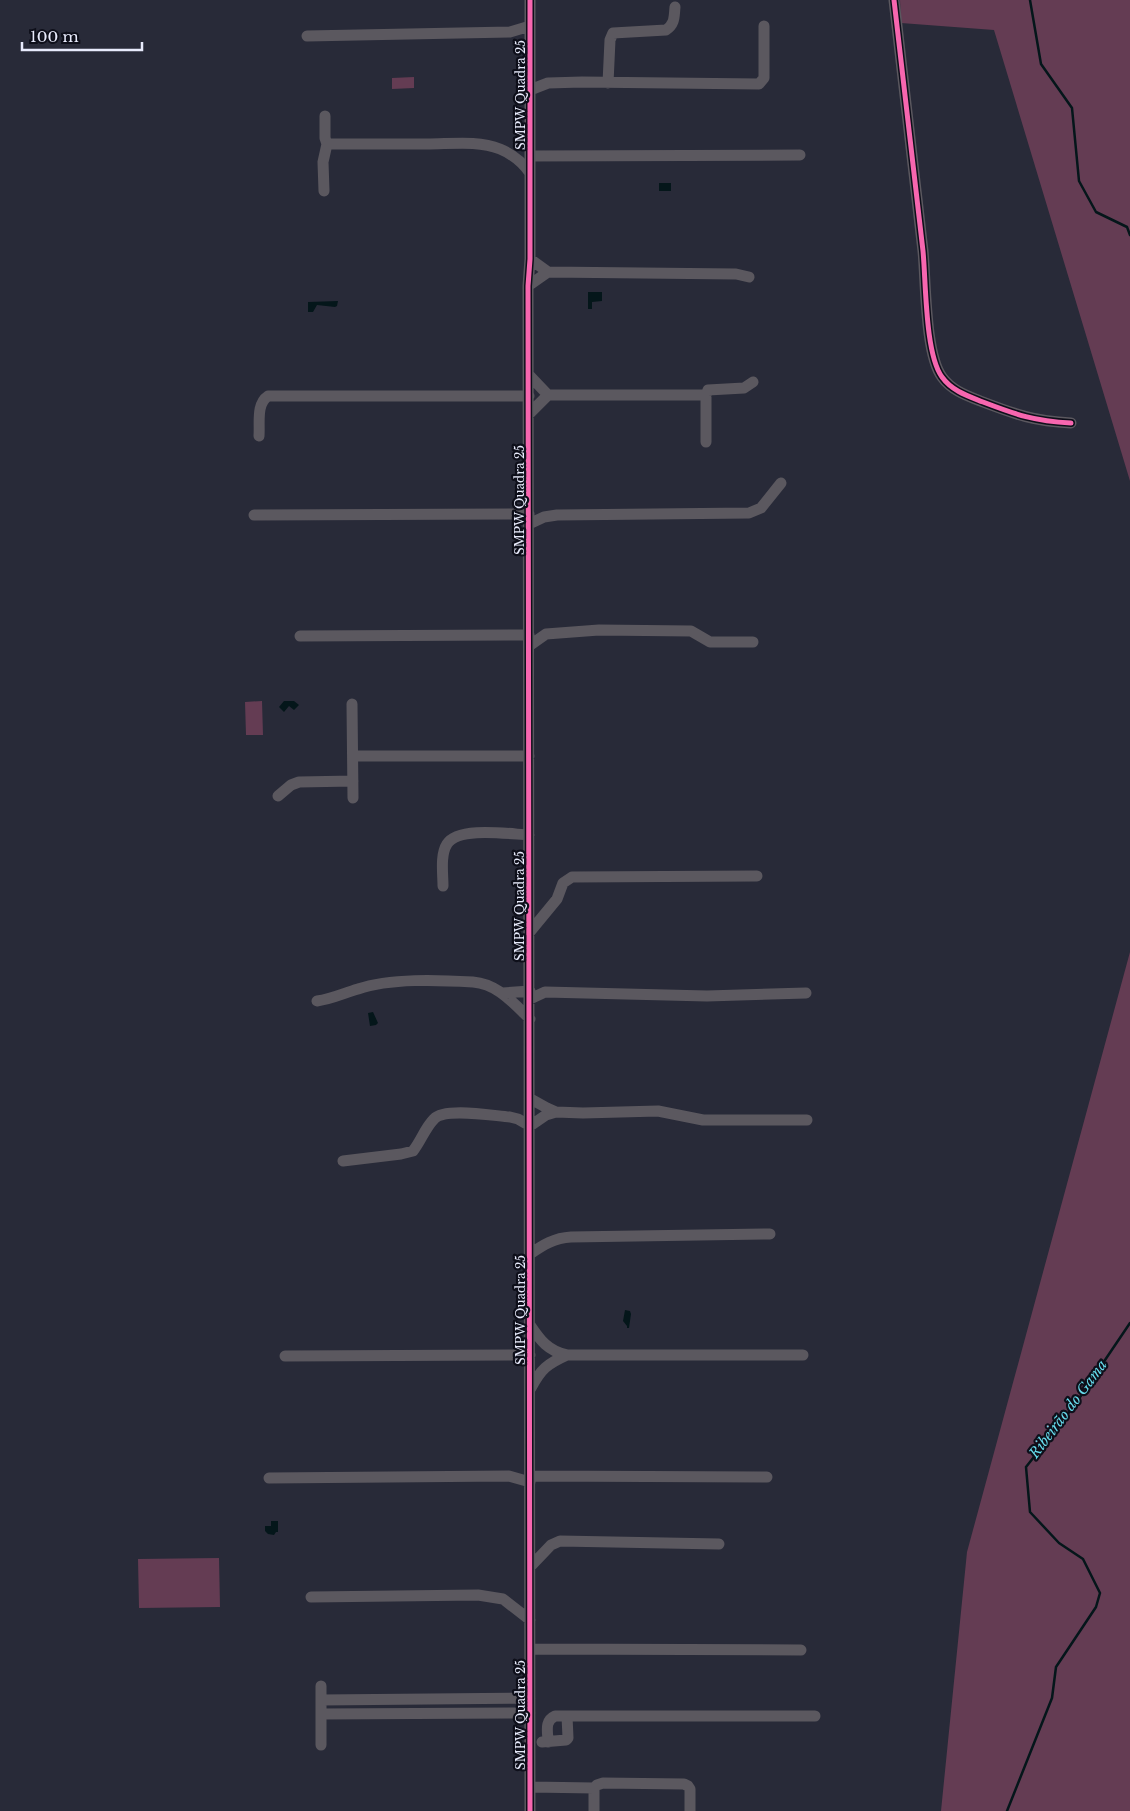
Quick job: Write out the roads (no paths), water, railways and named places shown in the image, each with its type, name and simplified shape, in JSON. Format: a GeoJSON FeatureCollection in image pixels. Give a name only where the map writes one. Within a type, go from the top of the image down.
{"type":"FeatureCollection","features":[{"type":"Feature","properties":{"kind":"street","name":"SMPW Quadra 25"},"geometry":{"type":"LineString","coordinates":[[530,0],[530,259],[528,286],[530,1811]]}},
{"type":"Feature","properties":{"kind":"street"},"geometry":{"type":"LineString","coordinates":[[894,0],[923,253],[931,351],[938,372],[942,379],[959,392],[1011,414],[1040,421],[1071,423]]}},
{"type":"Feature","properties":{"kind":"street"},"geometry":{"type":"LineString","coordinates":[[608,83],[610,40],[613,33],[666,30],[674,22],[675,7]]}},
{"type":"Feature","properties":{"kind":"street"},"geometry":{"type":"LineString","coordinates":[[530,90],[548,84],[759,84],[764,78],[764,26]]}},
{"type":"Feature","properties":{"kind":"street"},"geometry":{"type":"LineString","coordinates":[[307,36],[530,32]]}},
{"type":"Feature","properties":{"kind":"street"},"geometry":{"type":"LineString","coordinates":[[530,74],[548,84]]}},
{"type":"Feature","properties":{"kind":"street"},"geometry":{"type":"LineString","coordinates":[[324,191],[323,162],[327,144],[325,138],[325,116]]}},
{"type":"Feature","properties":{"kind":"street"},"geometry":{"type":"LineString","coordinates":[[327,144],[463,144],[490,146],[501,150],[524,164],[530,173]]}},
{"type":"Feature","properties":{"kind":"street"},"geometry":{"type":"LineString","coordinates":[[530,156],[800,155]]}},
{"type":"Feature","properties":{"kind":"street"},"geometry":{"type":"LineString","coordinates":[[530,259],[548,272],[736,274],[749,277]]}},
{"type":"Feature","properties":{"kind":"street"},"geometry":{"type":"LineString","coordinates":[[528,286],[548,272]]}},
{"type":"Feature","properties":{"kind":"street"},"geometry":{"type":"LineString","coordinates":[[529,375],[548,395]]}},
{"type":"Feature","properties":{"kind":"street"},"geometry":{"type":"LineString","coordinates":[[529,414],[548,395],[706,394],[711,389],[744,388],[753,382]]}},
{"type":"Feature","properties":{"kind":"street"},"geometry":{"type":"LineString","coordinates":[[706,394],[706,442]]}},
{"type":"Feature","properties":{"kind":"street"},"geometry":{"type":"LineString","coordinates":[[260,436],[260,406],[262,400],[268,396],[529,396]]}},
{"type":"Feature","properties":{"kind":"street"},"geometry":{"type":"LineString","coordinates":[[254,515],[529,519],[557,515],[740,514],[749,513],[761,508],[781,483]]}},
{"type":"Feature","properties":{"kind":"street"},"geometry":{"type":"LineString","coordinates":[[300,636],[529,635],[599,630],[691,631],[710,642],[754,642]]}},
{"type":"Feature","properties":{"kind":"street"},"geometry":{"type":"LineString","coordinates":[[529,635],[546,634]]}},
{"type":"Feature","properties":{"kind":"street"},"geometry":{"type":"LineString","coordinates":[[352,704],[353,798]]}},
{"type":"Feature","properties":{"kind":"street"},"geometry":{"type":"LineString","coordinates":[[353,756],[529,756]]}},
{"type":"Feature","properties":{"kind":"street"},"geometry":{"type":"LineString","coordinates":[[278,796],[295,783],[353,781]]}},
{"type":"Feature","properties":{"kind":"street"},"geometry":{"type":"LineString","coordinates":[[443,886],[444,850],[452,839],[465,833],[529,834]]}},
{"type":"Feature","properties":{"kind":"street"},"geometry":{"type":"LineString","coordinates":[[529,932],[556,899],[563,883],[572,877],[757,876]]}},
{"type":"Feature","properties":{"kind":"street"},"geometry":{"type":"LineString","coordinates":[[317,1001],[332,999],[357,989],[399,982],[481,982],[503,994],[530,1020]]}},
{"type":"Feature","properties":{"kind":"street"},"geometry":{"type":"LineString","coordinates":[[503,994],[545,992],[707,996],[806,993]]}},
{"type":"Feature","properties":{"kind":"street"},"geometry":{"type":"LineString","coordinates":[[529,1098],[556,1112]]}},
{"type":"Feature","properties":{"kind":"street"},"geometry":{"type":"LineString","coordinates":[[343,1161],[413,1151],[433,1120],[442,1114],[448,1113],[518,1119],[530,1126],[546,1115],[556,1112],[658,1111],[703,1120],[807,1120]]}},
{"type":"Feature","properties":{"kind":"street"},"geometry":{"type":"LineString","coordinates":[[530,1254],[549,1241],[564,1237],[770,1234]]}},
{"type":"Feature","properties":{"kind":"street"},"geometry":{"type":"LineString","coordinates":[[530,1325],[545,1345],[555,1352],[567,1355],[804,1355]]}},
{"type":"Feature","properties":{"kind":"street"},"geometry":{"type":"LineString","coordinates":[[285,1356],[530,1355]]}},
{"type":"Feature","properties":{"kind":"street"},"geometry":{"type":"LineString","coordinates":[[530,1391],[538,1375],[546,1366],[567,1355]]}},
{"type":"Feature","properties":{"kind":"street"},"geometry":{"type":"LineString","coordinates":[[269,1478],[530,1475],[767,1476]]}},
{"type":"Feature","properties":{"kind":"street"},"geometry":{"type":"LineString","coordinates":[[530,1567],[546,1549],[560,1541],[719,1544]]}},
{"type":"Feature","properties":{"kind":"street"},"geometry":{"type":"LineString","coordinates":[[311,1597],[478,1595],[503,1600],[530,1620]]}},
{"type":"Feature","properties":{"kind":"street"},"geometry":{"type":"LineString","coordinates":[[530,1650],[801,1650]]}},
{"type":"Feature","properties":{"kind":"street"},"geometry":{"type":"LineString","coordinates":[[321,1686],[321,1745]]}},
{"type":"Feature","properties":{"kind":"street"},"geometry":{"type":"LineString","coordinates":[[321,1700],[530,1698]]}},
{"type":"Feature","properties":{"kind":"street"},"geometry":{"type":"LineString","coordinates":[[404,1699],[404,1713]]}},
{"type":"Feature","properties":{"kind":"street"},"geometry":{"type":"LineString","coordinates":[[491,1699],[491,1713]]}},
{"type":"Feature","properties":{"kind":"street"},"geometry":{"type":"LineString","coordinates":[[321,1714],[530,1713]]}},
{"type":"Feature","properties":{"kind":"street"},"geometry":{"type":"LineString","coordinates":[[548,1742],[548,1723],[550,1718],[555,1716],[815,1716]]}},
{"type":"Feature","properties":{"kind":"street"},"geometry":{"type":"LineString","coordinates":[[530,1743],[562,1742],[567,1739],[568,1716]]}},
{"type":"Feature","properties":{"kind":"street"},"geometry":{"type":"LineString","coordinates":[[531,1787],[594,1788],[603,1783],[684,1784],[690,1789],[690,1811]]}},
{"type":"Feature","properties":{"kind":"street"},"geometry":{"type":"LineString","coordinates":[[594,1788],[594,1811]]}},
{"type":"Feature","properties":{"kind":"waterway","name":"Ribeirão do Gama"},"geometry":{"type":"LineString","coordinates":[[1030,0],[1041,64],[1072,108],[1079,181],[1096,212],[1127,227],[1130,235]]}},
{"type":"Feature","properties":{"kind":"waterway","name":"Ribeirão do Gama"},"geometry":{"type":"LineString","coordinates":[[1007,1811],[1052,1698],[1056,1667],[1096,1607],[1100,1593],[1083,1559],[1059,1543],[1030,1512],[1026,1467],[1074,1406],[1130,1323]]}}]}
